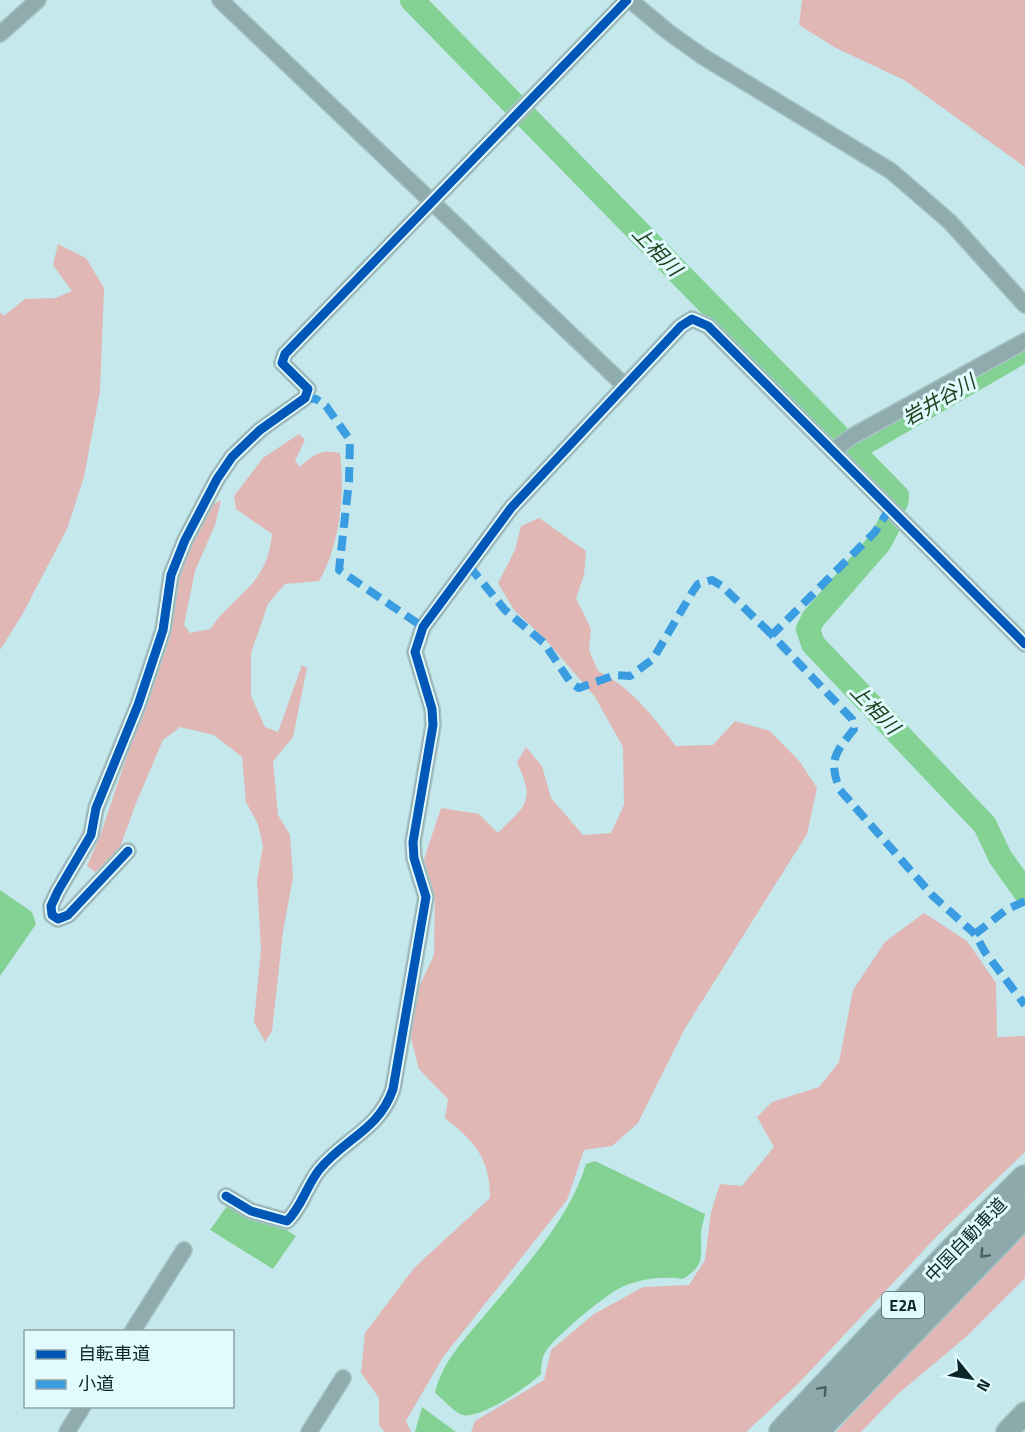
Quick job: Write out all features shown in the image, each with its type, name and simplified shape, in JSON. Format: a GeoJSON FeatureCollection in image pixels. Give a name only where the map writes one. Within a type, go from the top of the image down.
{"type":"FeatureCollection","features":[{"type":"Feature","properties":{"kind":"highway","name":"中国自動車道"},"geometry":{"type":"LineString","coordinates":[[783,1432],[1025,1179]]}},
{"type":"Feature","properties":{"kind":"highway","name":"中国自動車道"},"geometry":{"type":"LineString","coordinates":[[814,1432],[1025,1213]]}},
{"type":"Feature","properties":{"kind":"street"},"geometry":{"type":"LineString","coordinates":[[0,34],[38,0]]}},
{"type":"Feature","properties":{"kind":"street"},"geometry":{"type":"LineString","coordinates":[[220,0],[625,386]]}},
{"type":"Feature","properties":{"kind":"street"},"geometry":{"type":"LineString","coordinates":[[128,851],[68,915],[58,919],[52,915],[51,906],[58,891],[91,835],[96,808],[138,705],[163,630],[171,575],[185,540],[216,479],[232,457],[260,430],[305,398],[308,389],[282,363],[285,354],[629,0],[702,56],[891,171],[950,222],[1025,305]]}},
{"type":"Feature","properties":{"kind":"street"},"geometry":{"type":"LineString","coordinates":[[226,1196],[251,1211],[287,1221],[317,1173],[334,1152],[378,1119],[387,1105],[393,1089],[426,897],[414,858],[412,842],[433,717],[418,666],[416,642],[423,627],[511,508],[681,326],[692,319],[700,321],[841,445],[1025,644]]}},
{"type":"Feature","properties":{"kind":"street"},"geometry":{"type":"LineString","coordinates":[[841,445],[1025,341]]}},
{"type":"Feature","properties":{"kind":"street"},"geometry":{"type":"LineString","coordinates":[[133,1330],[184,1250]]}},
{"type":"Feature","properties":{"kind":"street"},"geometry":{"type":"LineString","coordinates":[[309,1432],[343,1378]]}},
{"type":"Feature","properties":{"kind":"street"},"geometry":{"type":"LineString","coordinates":[[67,1432],[83,1408]]}},
{"type":"Feature","properties":{"kind":"street"},"geometry":{"type":"LineString","coordinates":[[1007,1432],[1025,1413]]}},
{"type":"Feature","properties":{"kind":"shaded area"},"geometry":{"type":"Polygon","coordinates":[[[802,0],[1025,0],[1025,167],[904,80],[836,48],[799,25],[802,0]]]}},
{"type":"Feature","properties":{"kind":"shaded area"},"geometry":{"type":"Polygon","coordinates":[[[58,244],[86,258],[104,288],[100,391],[84,477],[67,529],[22,615],[0,650],[0,312],[4,316],[25,299],[56,298],[72,291],[53,265],[58,244]]]}},
{"type":"Feature","properties":{"kind":"shaded area"},"geometry":{"type":"Polygon","coordinates":[[[299,434],[305,440],[295,461],[300,467],[318,454],[340,453],[342,486],[336,536],[332,552],[319,581],[285,584],[268,604],[251,653],[251,696],[265,727],[278,732],[302,665],[307,668],[293,737],[273,761],[278,815],[290,835],[293,877],[283,932],[272,1031],[265,1042],[254,1022],[261,950],[257,880],[263,846],[258,824],[246,802],[242,757],[214,735],[180,727],[163,740],[118,853],[95,872],[87,866],[100,836],[162,652],[181,567],[211,506],[221,500],[215,525],[195,571],[184,625],[190,633],[210,629],[257,577],[269,551],[272,534],[236,509],[234,496],[263,458],[299,434]]]}},
{"type":"Feature","properties":{"kind":"shaded area"},"geometry":{"type":"Polygon","coordinates":[[[539,518],[586,551],[584,575],[576,598],[591,629],[589,650],[598,671],[631,694],[676,746],[713,745],[735,721],[770,731],[800,762],[817,788],[807,834],[684,1030],[638,1123],[612,1146],[584,1150],[567,1200],[443,1357],[406,1421],[411,1432],[385,1432],[379,1425],[379,1398],[361,1373],[365,1333],[414,1268],[490,1198],[484,1161],[465,1135],[445,1118],[448,1099],[419,1069],[410,1035],[419,987],[434,955],[435,898],[424,859],[441,808],[479,814],[498,833],[522,808],[525,801],[526,785],[517,762],[526,747],[542,766],[551,798],[583,835],[611,833],[624,805],[623,747],[595,697],[545,639],[514,610],[498,583],[515,550],[521,526],[539,518]]]}},
{"type":"Feature","properties":{"kind":"shaded area"},"geometry":{"type":"Polygon","coordinates":[[[0,890],[32,912],[36,924],[0,976],[0,890]]]}},
{"type":"Feature","properties":{"kind":"shaded area"},"geometry":{"type":"Polygon","coordinates":[[[924,913],[967,941],[996,983],[997,1037],[1025,1036],[1025,1152],[939,1234],[798,1384],[746,1432],[471,1432],[475,1421],[544,1380],[551,1350],[594,1314],[643,1287],[689,1285],[705,1260],[711,1212],[720,1184],[742,1186],[774,1147],[757,1117],[772,1102],[819,1087],[839,1062],[853,990],[885,942],[924,913]]]}},
{"type":"Feature","properties":{"kind":"shaded area"},"geometry":{"type":"Polygon","coordinates":[[[595,1161],[705,1214],[698,1266],[683,1279],[646,1279],[616,1290],[554,1341],[543,1357],[541,1374],[535,1380],[502,1402],[478,1413],[460,1414],[435,1393],[448,1361],[556,1225],[578,1185],[586,1164],[595,1161]]]}},
{"type":"Feature","properties":{"kind":"shaded area"},"geometry":{"type":"Polygon","coordinates":[[[227,1206],[249,1219],[285,1229],[296,1236],[273,1269],[210,1230],[227,1206]]]}},
{"type":"Feature","properties":{"kind":"shaded area"},"geometry":{"type":"Polygon","coordinates":[[[1025,1228],[1025,1278],[967,1336],[898,1394],[861,1432],[836,1432],[1025,1228]]]}},
{"type":"Feature","properties":{"kind":"shaded area"},"geometry":{"type":"Polygon","coordinates":[[[422,1407],[456,1432],[415,1432],[422,1407]]]}},
{"type":"Feature","properties":{"kind":"waterway","name":"上相川"},"geometry":{"type":"LineString","coordinates":[[412,0],[897,496],[896,503]]}},
{"type":"Feature","properties":{"kind":"waterway","name":"岩井谷川"},"geometry":{"type":"LineString","coordinates":[[852,450],[1025,350]]}},
{"type":"Feature","properties":{"kind":"waterway","name":"上相川"},"geometry":{"type":"LineString","coordinates":[[889,525],[880,542],[813,619],[808,629],[813,644],[985,825],[1000,857],[1025,892]]}},
{"type":"Feature","properties":{"kind":"marked path"},"geometry":{"type":"LineString","coordinates":[[305,398],[316,399],[326,406],[350,440],[349,481],[339,570],[423,627]]}},
{"type":"Feature","properties":{"kind":"marked path"},"geometry":{"type":"LineString","coordinates":[[890,508],[875,532],[772,635],[852,719],[854,729],[835,757],[834,771],[840,790],[933,896],[975,934]]}},
{"type":"Feature","properties":{"kind":"marked path"},"geometry":{"type":"LineString","coordinates":[[469,566],[505,610],[544,643],[571,683],[579,688],[615,675],[630,676],[653,659],[698,584],[712,580],[722,586],[772,635]]}},
{"type":"Feature","properties":{"kind":"marked path"},"geometry":{"type":"LineString","coordinates":[[1025,901],[1006,910],[975,934],[985,952],[1025,1005]]}},
{"type":"Feature","properties":{"kind":"cycle path"},"geometry":{"type":"LineString","coordinates":[[128,851],[68,915],[58,919],[52,915],[51,906],[58,891],[91,835],[96,808],[138,705],[163,630],[171,575],[185,540],[217,479],[232,457],[260,430],[305,398],[308,389],[282,363],[285,354],[627,0]]}},
{"type":"Feature","properties":{"kind":"cycle path"},"geometry":{"type":"LineString","coordinates":[[226,1196],[251,1211],[287,1221],[319,1170],[370,1124],[387,1103],[393,1089],[426,897],[414,858],[413,842],[433,725],[432,709],[415,652],[423,627],[511,508],[681,326],[692,319],[708,326],[1025,644]]}}]}
